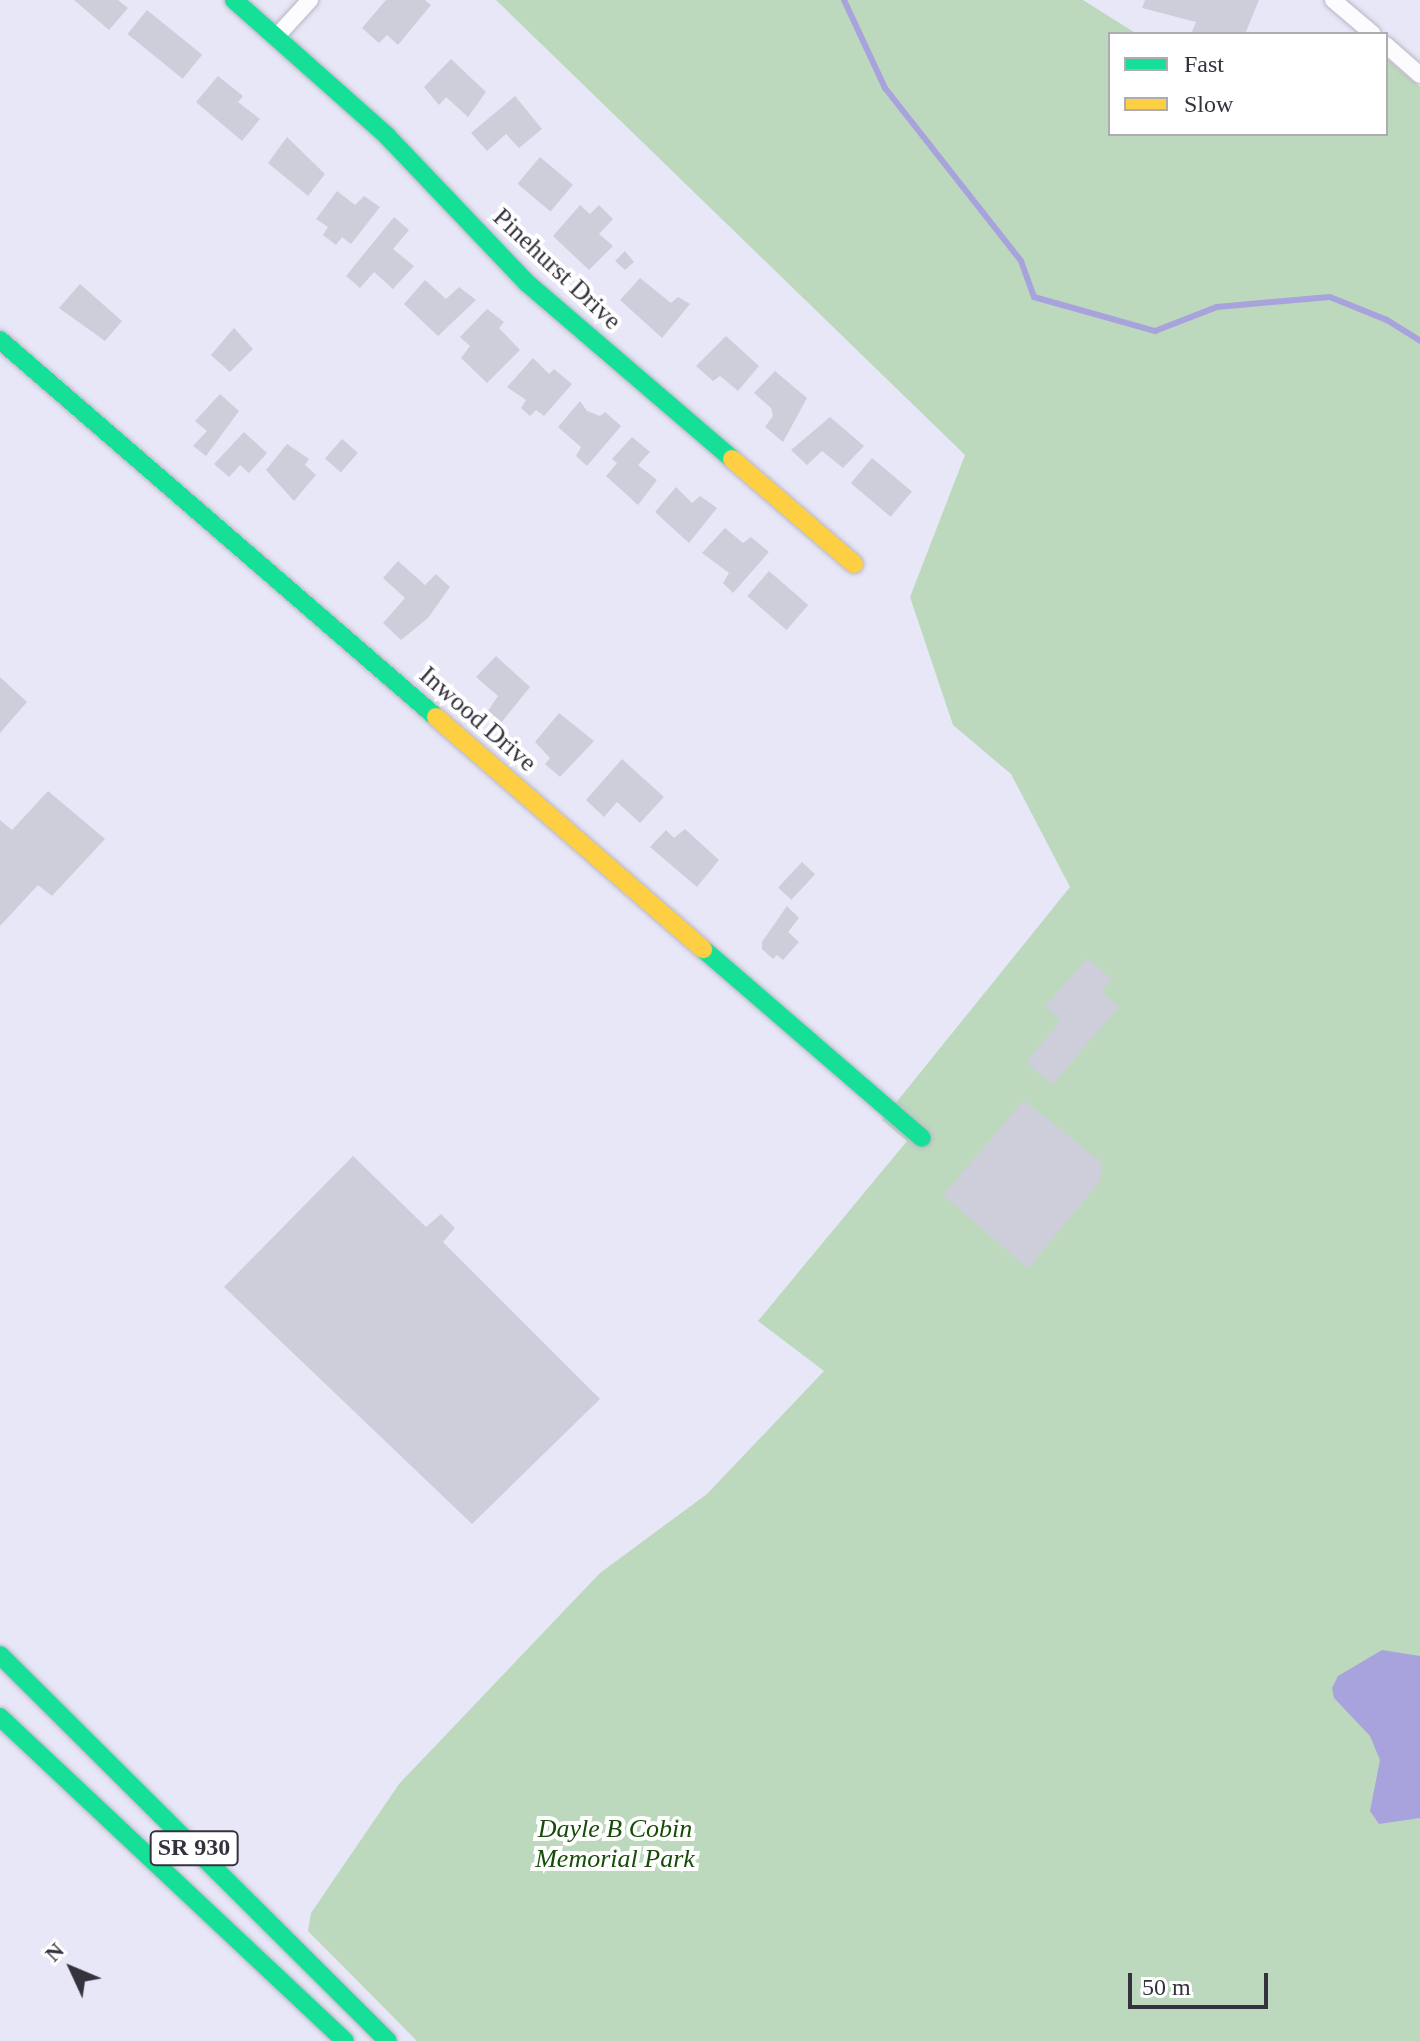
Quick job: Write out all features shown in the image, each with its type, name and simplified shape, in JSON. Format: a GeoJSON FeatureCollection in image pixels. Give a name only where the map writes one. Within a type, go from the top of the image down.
{"type":"FeatureCollection","features":[{"type":"Feature","properties":{"kind":"main road","name":"Pinehurst Drive"},"geometry":{"type":"LineString","coordinates":[[234,0],[387,136],[527,283],[854,564]]}},
{"type":"Feature","properties":{"kind":"main road","name":"Inwood Drive"},"geometry":{"type":"LineString","coordinates":[[0,340],[922,1138]]}},
{"type":"Feature","properties":{"kind":"main road","name":"SR 930"},"geometry":{"type":"LineString","coordinates":[[0,1655],[388,2041]]}},
{"type":"Feature","properties":{"kind":"main road","name":"SR 930"},"geometry":{"type":"LineString","coordinates":[[0,1717],[345,2041]]}},
{"type":"Feature","properties":{"kind":"street"},"geometry":{"type":"LineString","coordinates":[[277,36],[310,0]]}},
{"type":"Feature","properties":{"kind":"street"},"geometry":{"type":"LineString","coordinates":[[1333,0],[1371,32]]}},
{"type":"Feature","properties":{"kind":"street"},"geometry":{"type":"LineString","coordinates":[[1388,47],[1420,75]]}},
{"type":"Feature","properties":{"kind":"green space","name":"Dayle B Cobin Memorial Park"},"geometry":{"type":"Polygon","coordinates":[[[496,0],[1083,0],[1134,32],[1108,32],[1108,136],[1388,136],[1388,60],[1420,87],[1420,2041],[417,2041],[308,1931],[311,1913],[399,1784],[600,1573],[707,1494],[824,1371],[758,1321],[907,1141],[882,1120],[1070,887],[1011,774],[953,725],[910,597],[965,455],[496,0]]]}},
{"type":"Feature","properties":{"kind":"shaded area"},"geometry":{"type":"Polygon","coordinates":[[[1382,1650],[1420,1656],[1420,1818],[1379,1824],[1370,1811],[1380,1760],[1370,1736],[1334,1698],[1332,1688],[1338,1676],[1382,1650]]]}},
{"type":"Feature","properties":{"kind":"building"},"geometry":{"type":"Polygon","coordinates":[[[74,0],[118,0],[128,8],[109,30],[74,0]]]}},
{"type":"Feature","properties":{"kind":"building"},"geometry":{"type":"Polygon","coordinates":[[[386,0],[425,0],[431,5],[398,45],[387,35],[379,43],[362,28],[386,0]]]}},
{"type":"Feature","properties":{"kind":"building"},"geometry":{"type":"Polygon","coordinates":[[[1145,0],[1259,0],[1246,32],[1192,32],[1196,22],[1142,8],[1145,0]]]}},
{"type":"Feature","properties":{"kind":"building"},"geometry":{"type":"Polygon","coordinates":[[[147,10],[202,55],[183,79],[127,34],[147,10]]]}},
{"type":"Feature","properties":{"kind":"building"},"geometry":{"type":"Polygon","coordinates":[[[451,59],[486,92],[468,117],[446,97],[439,105],[424,87],[451,59]]]}},
{"type":"Feature","properties":{"kind":"building"},"geometry":{"type":"Polygon","coordinates":[[[218,76],[243,96],[238,102],[260,119],[242,141],[196,102],[218,76]]]}},
{"type":"Feature","properties":{"kind":"building"},"geometry":{"type":"Polygon","coordinates":[[[515,96],[542,129],[519,148],[506,134],[487,151],[471,133],[515,96]]]}},
{"type":"Feature","properties":{"kind":"building"},"geometry":{"type":"Polygon","coordinates":[[[287,137],[325,174],[308,196],[268,163],[287,137]]]}},
{"type":"Feature","properties":{"kind":"building"},"geometry":{"type":"Polygon","coordinates":[[[540,157],[573,185],[550,211],[518,184],[540,157]]]}},
{"type":"Feature","properties":{"kind":"building"},"geometry":{"type":"Polygon","coordinates":[[[337,191],[355,205],[364,196],[380,207],[351,244],[342,237],[336,245],[323,235],[328,227],[316,219],[337,191]]]}},
{"type":"Feature","properties":{"kind":"building"},"geometry":{"type":"Polygon","coordinates":[[[580,205],[590,214],[599,205],[613,219],[599,234],[613,246],[589,270],[553,236],[580,205]]]}},
{"type":"Feature","properties":{"kind":"building"},"geometry":{"type":"Polygon","coordinates":[[[394,217],[409,230],[393,249],[414,266],[393,289],[374,272],[360,288],[346,276],[394,217]]]}},
{"type":"Feature","properties":{"kind":"building"},"geometry":{"type":"Polygon","coordinates":[[[625,251],[634,262],[625,270],[615,261],[625,251]]]}},
{"type":"Feature","properties":{"kind":"building"},"geometry":{"type":"Polygon","coordinates":[[[640,278],[671,303],[678,297],[690,304],[662,338],[620,300],[640,278]]]}},
{"type":"Feature","properties":{"kind":"building"},"geometry":{"type":"Polygon","coordinates":[[[425,280],[446,299],[459,287],[476,300],[438,336],[404,304],[425,280]]]}},
{"type":"Feature","properties":{"kind":"building"},"geometry":{"type":"Polygon","coordinates":[[[80,284],[122,321],[105,341],[59,308],[80,284]]]}},
{"type":"Feature","properties":{"kind":"building"},"geometry":{"type":"Polygon","coordinates":[[[487,309],[504,322],[499,328],[520,350],[487,383],[461,358],[470,346],[460,337],[487,309]]]}},
{"type":"Feature","properties":{"kind":"building"},"geometry":{"type":"Polygon","coordinates":[[[234,328],[253,349],[230,372],[211,355],[234,328]]]}},
{"type":"Feature","properties":{"kind":"building"},"geometry":{"type":"Polygon","coordinates":[[[726,336],[759,366],[738,391],[720,376],[713,381],[696,366],[726,336]]]}},
{"type":"Feature","properties":{"kind":"building"},"geometry":{"type":"Polygon","coordinates":[[[533,358],[549,374],[554,369],[572,384],[544,416],[536,410],[530,416],[521,408],[526,400],[507,387],[533,358]]]}},
{"type":"Feature","properties":{"kind":"building"},"geometry":{"type":"Polygon","coordinates":[[[775,371],[807,398],[783,442],[765,427],[773,416],[771,408],[754,393],[775,371]]]}},
{"type":"Feature","properties":{"kind":"building"},"geometry":{"type":"Polygon","coordinates":[[[220,394],[239,411],[206,456],[193,446],[207,431],[195,421],[220,394]]]}},
{"type":"Feature","properties":{"kind":"building"},"geometry":{"type":"Polygon","coordinates":[[[580,401],[587,411],[600,416],[605,412],[621,426],[587,466],[576,456],[581,447],[558,427],[580,401]]]}},
{"type":"Feature","properties":{"kind":"building"},"geometry":{"type":"Polygon","coordinates":[[[830,417],[864,446],[843,468],[822,451],[807,465],[791,450],[830,417]]]}},
{"type":"Feature","properties":{"kind":"building"},"geometry":{"type":"Polygon","coordinates":[[[244,432],[267,453],[249,473],[240,465],[229,477],[214,464],[244,432]]]}},
{"type":"Feature","properties":{"kind":"building"},"geometry":{"type":"Polygon","coordinates":[[[632,437],[650,452],[638,465],[657,480],[638,505],[606,476],[617,463],[612,459],[632,437]]]}},
{"type":"Feature","properties":{"kind":"building"},"geometry":{"type":"Polygon","coordinates":[[[342,439],[358,453],[341,472],[325,459],[342,439]]]}},
{"type":"Feature","properties":{"kind":"building"},"geometry":{"type":"Polygon","coordinates":[[[287,444],[309,459],[305,465],[316,475],[294,501],[266,470],[287,444]]]}},
{"type":"Feature","properties":{"kind":"building"},"geometry":{"type":"Polygon","coordinates":[[[872,458],[912,491],[891,517],[851,483],[872,458]]]}},
{"type":"Feature","properties":{"kind":"building"},"geometry":{"type":"Polygon","coordinates":[[[676,487],[692,503],[700,496],[717,508],[689,543],[655,512],[676,487]]]}},
{"type":"Feature","properties":{"kind":"building"},"geometry":{"type":"Polygon","coordinates":[[[725,528],[743,543],[751,537],[769,552],[733,593],[723,583],[729,573],[702,553],[725,528]]]}},
{"type":"Feature","properties":{"kind":"building"},"geometry":{"type":"Polygon","coordinates":[[[398,561],[425,585],[436,574],[450,587],[428,618],[401,640],[383,623],[405,598],[383,578],[398,561]]]}},
{"type":"Feature","properties":{"kind":"building"},"geometry":{"type":"Polygon","coordinates":[[[769,571],[808,605],[787,630],[747,596],[769,571]]]}},
{"type":"Feature","properties":{"kind":"building"},"geometry":{"type":"Polygon","coordinates":[[[496,656],[530,687],[501,723],[488,711],[498,696],[476,677],[496,656]]]}},
{"type":"Feature","properties":{"kind":"building"},"geometry":{"type":"Polygon","coordinates":[[[0,677],[27,702],[0,733],[0,677]]]}},
{"type":"Feature","properties":{"kind":"building"},"geometry":{"type":"Polygon","coordinates":[[[559,713],[594,741],[560,777],[545,764],[550,758],[535,742],[559,713]]]}},
{"type":"Feature","properties":{"kind":"building"},"geometry":{"type":"Polygon","coordinates":[[[622,759],[664,797],[640,823],[617,802],[604,817],[586,800],[622,759]]]}},
{"type":"Feature","properties":{"kind":"building"},"geometry":{"type":"Polygon","coordinates":[[[48,791],[105,839],[52,896],[38,885],[0,926],[0,820],[12,830],[48,791]]]}},
{"type":"Feature","properties":{"kind":"building"},"geometry":{"type":"Polygon","coordinates":[[[685,829],[719,860],[697,887],[650,847],[666,830],[674,838],[685,829]]]}},
{"type":"Feature","properties":{"kind":"building"},"geometry":{"type":"Polygon","coordinates":[[[802,862],[815,874],[791,900],[778,888],[802,862]]]}},
{"type":"Feature","properties":{"kind":"building"},"geometry":{"type":"Polygon","coordinates":[[[787,906],[799,918],[788,932],[799,942],[783,960],[777,955],[773,959],[762,949],[762,942],[787,906]]]}},
{"type":"Feature","properties":{"kind":"building"},"geometry":{"type":"Polygon","coordinates":[[[1087,958],[1112,979],[1102,991],[1119,1007],[1052,1085],[1026,1062],[1061,1021],[1045,1006],[1087,958]]]}},
{"type":"Feature","properties":{"kind":"building"},"geometry":{"type":"Polygon","coordinates":[[[1024,1100],[1102,1163],[1100,1181],[1028,1269],[943,1195],[1024,1100]]]}},
{"type":"Feature","properties":{"kind":"building"},"geometry":{"type":"Polygon","coordinates":[[[353,1156],[426,1227],[441,1214],[455,1228],[443,1242],[600,1399],[472,1524],[224,1287],[353,1156]]]}},
{"type":"Feature","properties":{"kind":"waterway"},"geometry":{"type":"LineString","coordinates":[[844,0],[885,88],[1021,261],[1034,297],[1155,331],[1217,307],[1330,297],[1387,320],[1420,341]]}},
{"type":"Feature","properties":{"kind":"traffic: fast"},"geometry":{"type":"LineString","coordinates":[[234,0],[387,136],[527,283],[732,459]]}},
{"type":"Feature","properties":{"kind":"traffic: fast"},"geometry":{"type":"LineString","coordinates":[[0,340],[436,717]]}},
{"type":"Feature","properties":{"kind":"traffic: fast"},"geometry":{"type":"LineString","coordinates":[[703,949],[922,1138]]}},
{"type":"Feature","properties":{"kind":"traffic: fast"},"geometry":{"type":"LineString","coordinates":[[0,1655],[388,2041]]}},
{"type":"Feature","properties":{"kind":"traffic: fast"},"geometry":{"type":"LineString","coordinates":[[0,1717],[345,2041]]}},
{"type":"Feature","properties":{"kind":"traffic: slow"},"geometry":{"type":"LineString","coordinates":[[732,459],[854,564]]}},
{"type":"Feature","properties":{"kind":"traffic: slow"},"geometry":{"type":"LineString","coordinates":[[436,717],[703,949]]}}]}
